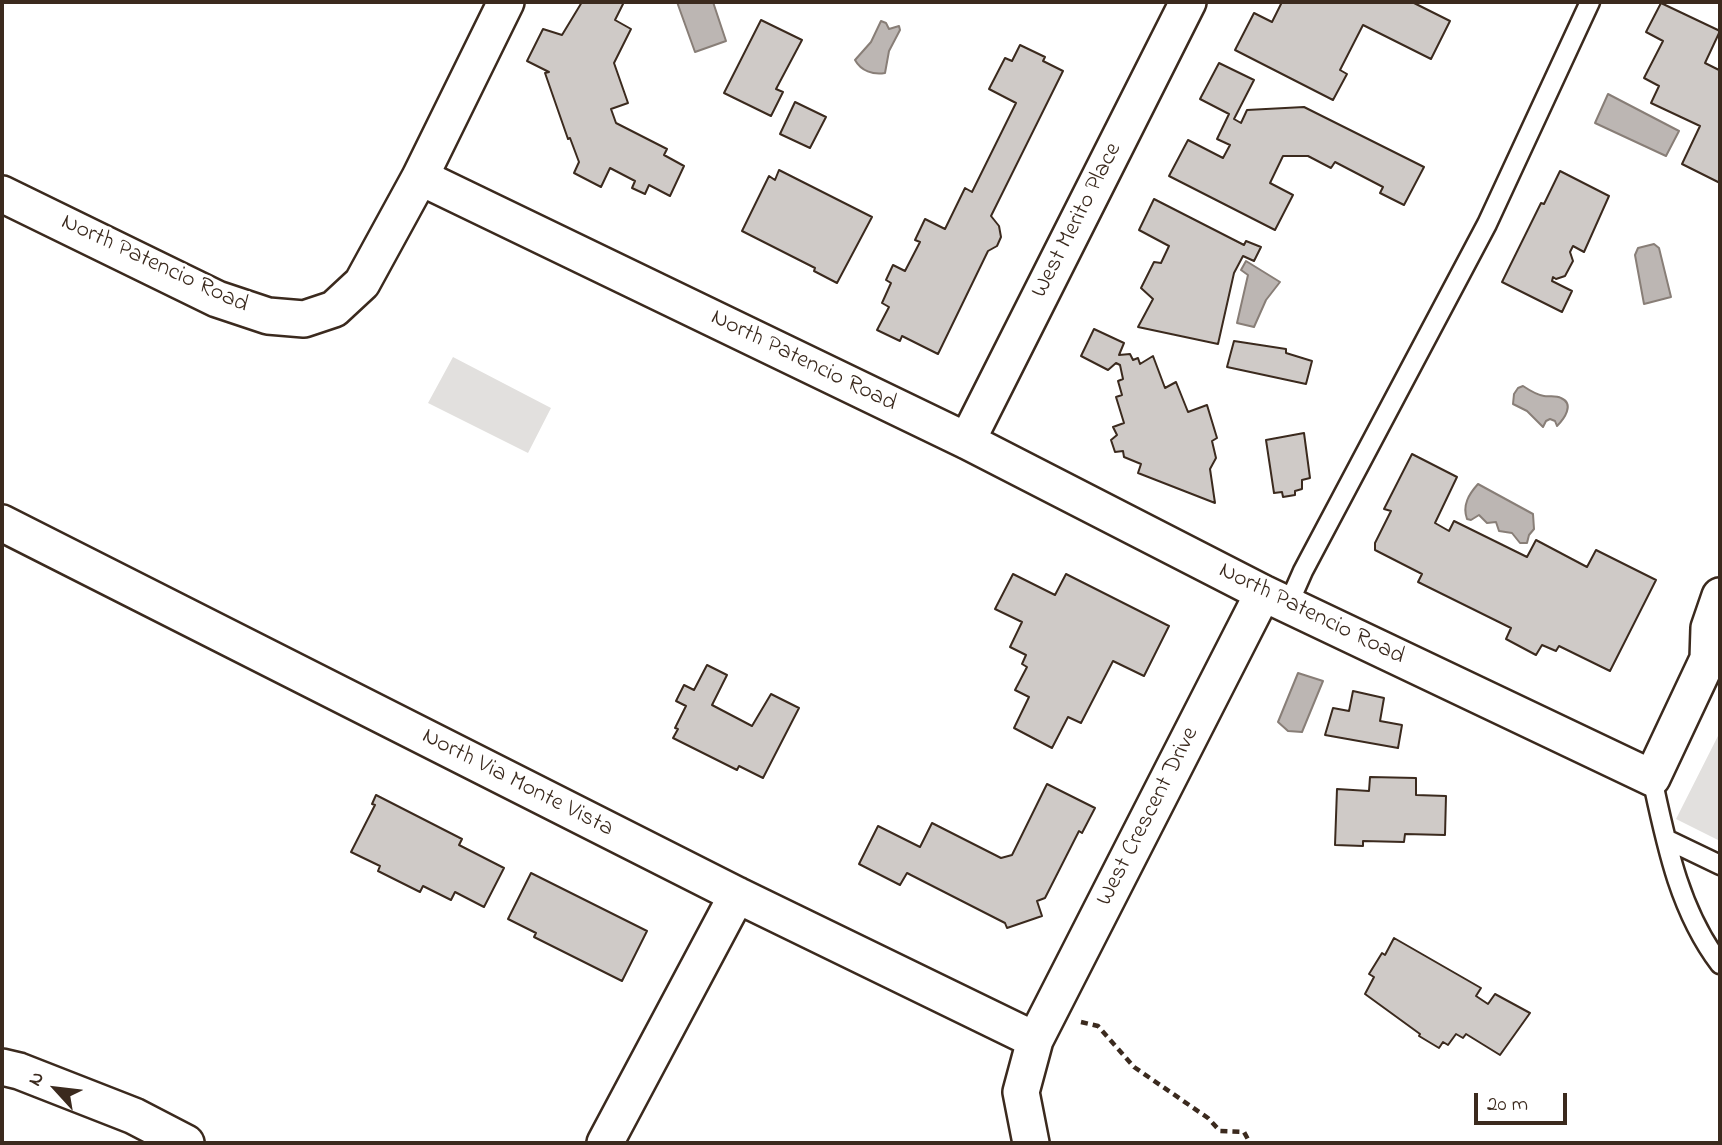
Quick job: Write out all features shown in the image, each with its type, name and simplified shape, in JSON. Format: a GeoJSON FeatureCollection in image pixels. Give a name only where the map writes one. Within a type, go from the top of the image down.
{"type":"FeatureCollection","features":[{"type":"Feature","properties":{"kind":"street"},"geometry":{"type":"LineString","coordinates":[[420,177],[506,2]]}},
{"type":"Feature","properties":{"kind":"street","name":"West Merito Place"},"geometry":{"type":"LineString","coordinates":[[967,441],[1188,2]]}},
{"type":"Feature","properties":{"kind":"street","name":"North Patencio Road"},"geometry":{"type":"LineString","coordinates":[[2,194],[217,299],[268,316],[304,319],[334,309],[362,283],[420,177],[967,441],[1275,599],[1652,778]]}},
{"type":"Feature","properties":{"kind":"street","name":"North Via Monte Vista"},"geometry":{"type":"LineString","coordinates":[[2,523],[737,895],[1042,1027]]}},
{"type":"Feature","properties":{"kind":"street"},"geometry":{"type":"LineString","coordinates":[[1652,778],[1714,658],[1709,628],[1720,596]]}},
{"type":"Feature","properties":{"kind":"street","name":"West Crescent Drive"},"geometry":{"type":"LineString","coordinates":[[1031,1143],[1021,1092],[1042,1027],[1275,599]]}},
{"type":"Feature","properties":{"kind":"street"},"geometry":{"type":"LineString","coordinates":[[605,1143],[737,895]]}},
{"type":"Feature","properties":{"kind":"street"},"geometry":{"type":"LineString","coordinates":[[2,1067],[134,1116],[186,1143]]}},
{"type":"Feature","properties":{"kind":"lane"},"geometry":{"type":"LineString","coordinates":[[1275,599],[1309,559],[1488,224],[1590,2]]}},
{"type":"Feature","properties":{"kind":"lane"},"geometry":{"type":"LineString","coordinates":[[1652,778],[1672,867],[1705,944],[1720,964]]}},
{"type":"Feature","properties":{"kind":"lane"},"geometry":{"type":"LineString","coordinates":[[1665,839],[1720,865]]}},
{"type":"Feature","properties":{"kind":"path"},"geometry":{"type":"LineString","coordinates":[[1042,1027],[1098,1026],[1134,1067],[1208,1118],[1220,1131],[1244,1132],[1250,1143]]}},
{"type":"Feature","properties":{"kind":"shaded area"},"geometry":{"type":"Polygon","coordinates":[[[677,2],[713,2],[726,41],[695,52],[677,2]]]}},
{"type":"Feature","properties":{"kind":"shaded area"},"geometry":{"type":"Polygon","coordinates":[[[881,21],[886,23],[889,29],[899,26],[900,30],[889,51],[885,73],[876,73],[864,69],[855,60],[871,42],[881,21]]]}},
{"type":"Feature","properties":{"kind":"shaded area"},"geometry":{"type":"Polygon","coordinates":[[[1608,94],[1679,131],[1666,156],[1595,123],[1608,94]]]}},
{"type":"Feature","properties":{"kind":"shaded area"},"geometry":{"type":"Polygon","coordinates":[[[1654,244],[1659,248],[1671,297],[1644,304],[1635,255],[1638,248],[1654,244]]]}},
{"type":"Feature","properties":{"kind":"shaded area"},"geometry":{"type":"Polygon","coordinates":[[[1246,261],[1280,282],[1266,300],[1254,327],[1237,323],[1248,275],[1241,270],[1246,261]]]}},
{"type":"Feature","properties":{"kind":"shaded area"},"geometry":{"type":"Polygon","coordinates":[[[453,357],[551,408],[528,453],[428,403],[453,357]]]}},
{"type":"Feature","properties":{"kind":"shaded area"},"geometry":{"type":"Polygon","coordinates":[[[1523,386],[1539,395],[1565,401],[1567,412],[1557,426],[1555,421],[1550,419],[1543,427],[1527,411],[1513,404],[1514,394],[1523,386]]]}},
{"type":"Feature","properties":{"kind":"shaded area"},"geometry":{"type":"Polygon","coordinates":[[[1478,484],[1533,514],[1534,529],[1527,543],[1520,543],[1512,533],[1499,531],[1496,522],[1487,523],[1479,515],[1471,520],[1467,519],[1467,500],[1478,484]]]}},
{"type":"Feature","properties":{"kind":"shaded area"},"geometry":{"type":"Polygon","coordinates":[[[1298,673],[1323,681],[1302,732],[1288,731],[1278,722],[1298,673]]]}},
{"type":"Feature","properties":{"kind":"shaded area"},"geometry":{"type":"Polygon","coordinates":[[[1720,732],[1720,841],[1676,819],[1720,732]]]}},
{"type":"Feature","properties":{"kind":"building"},"geometry":{"type":"Polygon","coordinates":[[[582,2],[624,2],[615,20],[631,29],[614,63],[628,103],[611,109],[616,123],[667,149],[664,155],[684,166],[670,196],[649,185],[645,194],[632,188],[635,181],[610,168],[601,187],[574,173],[579,162],[545,73],[549,72],[527,61],[543,29],[562,35],[582,2]]]}},
{"type":"Feature","properties":{"kind":"building"},"geometry":{"type":"Polygon","coordinates":[[[1282,2],[1412,2],[1450,21],[1431,59],[1363,25],[1340,70],[1347,74],[1333,100],[1235,50],[1254,13],[1272,22],[1282,2]]]}},
{"type":"Feature","properties":{"kind":"building"},"geometry":{"type":"Polygon","coordinates":[[[1661,3],[1720,31],[1705,63],[1719,70],[1720,67],[1720,183],[1682,164],[1700,126],[1651,103],[1659,86],[1644,78],[1663,41],[1646,32],[1661,3]]]}},
{"type":"Feature","properties":{"kind":"building"},"geometry":{"type":"Polygon","coordinates":[[[761,20],[802,40],[776,89],[783,92],[771,116],[724,93],[761,20]]]}},
{"type":"Feature","properties":{"kind":"building"},"geometry":{"type":"Polygon","coordinates":[[[1020,45],[1045,57],[1043,61],[1063,71],[991,216],[999,226],[1001,237],[997,246],[988,251],[938,354],[902,336],[900,341],[877,330],[889,307],[882,303],[891,283],[886,280],[893,265],[905,271],[920,242],[915,240],[925,219],[945,229],[965,188],[972,192],[1016,103],[989,89],[1005,58],[1012,61],[1020,45]]]}},
{"type":"Feature","properties":{"kind":"building"},"geometry":{"type":"Polygon","coordinates":[[[1219,63],[1254,80],[1234,119],[1241,123],[1247,110],[1304,107],[1424,167],[1404,205],[1380,193],[1383,187],[1335,162],[1331,168],[1308,156],[1283,156],[1270,183],[1293,195],[1275,230],[1169,176],[1188,140],[1223,158],[1230,145],[1217,139],[1229,114],[1200,99],[1219,63]]]}},
{"type":"Feature","properties":{"kind":"building"},"geometry":{"type":"Polygon","coordinates":[[[795,102],[826,117],[810,148],[780,134],[795,102]]]}},
{"type":"Feature","properties":{"kind":"building"},"geometry":{"type":"Polygon","coordinates":[[[779,170],[872,217],[837,283],[814,271],[815,268],[742,231],[769,176],[775,180],[779,170]]]}},
{"type":"Feature","properties":{"kind":"building"},"geometry":{"type":"Polygon","coordinates":[[[1560,171],[1609,196],[1584,252],[1573,246],[1570,252],[1573,261],[1565,276],[1556,279],[1553,277],[1552,281],[1572,291],[1562,312],[1502,282],[1560,171]]]}},
{"type":"Feature","properties":{"kind":"building"},"geometry":{"type":"Polygon","coordinates":[[[1154,199],[1244,245],[1246,241],[1261,247],[1254,261],[1243,256],[1234,273],[1218,344],[1138,327],[1153,299],[1141,288],[1154,262],[1161,263],[1169,246],[1139,230],[1154,199]]]}},
{"type":"Feature","properties":{"kind":"building"},"geometry":{"type":"Polygon","coordinates":[[[1094,329],[1124,343],[1119,355],[1130,354],[1133,360],[1138,358],[1140,364],[1153,356],[1165,388],[1176,382],[1188,412],[1207,405],[1217,438],[1212,441],[1216,458],[1210,469],[1215,503],[1138,473],[1141,464],[1124,457],[1123,451],[1115,452],[1111,440],[1117,435],[1113,427],[1124,423],[1116,397],[1122,395],[1118,381],[1123,379],[1120,365],[1116,363],[1108,370],[1081,356],[1094,329]]]}},
{"type":"Feature","properties":{"kind":"building"},"geometry":{"type":"Polygon","coordinates":[[[1234,341],[1286,349],[1286,353],[1312,361],[1306,384],[1227,367],[1234,341]]]}},
{"type":"Feature","properties":{"kind":"building"},"geometry":{"type":"Polygon","coordinates":[[[1304,433],[1310,478],[1302,480],[1302,489],[1295,491],[1295,495],[1283,497],[1282,492],[1274,493],[1266,440],[1304,433]]]}},
{"type":"Feature","properties":{"kind":"building"},"geometry":{"type":"Polygon","coordinates":[[[1412,454],[1457,477],[1435,523],[1449,531],[1454,521],[1527,557],[1536,540],[1587,567],[1596,550],[1656,580],[1610,671],[1559,646],[1556,651],[1542,645],[1536,655],[1506,639],[1511,628],[1418,582],[1422,574],[1375,550],[1375,543],[1391,511],[1384,509],[1412,454]]]}},
{"type":"Feature","properties":{"kind":"building"},"geometry":{"type":"Polygon","coordinates":[[[1013,574],[1055,595],[1066,574],[1169,626],[1144,676],[1113,661],[1081,723],[1068,717],[1052,748],[1014,728],[1029,697],[1015,690],[1027,667],[1022,664],[1026,655],[1010,647],[1022,622],[995,609],[1013,574]]]}},
{"type":"Feature","properties":{"kind":"building"},"geometry":{"type":"Polygon","coordinates":[[[707,665],[727,675],[712,705],[752,726],[771,694],[799,708],[763,778],[739,766],[737,770],[673,738],[686,706],[676,701],[684,685],[694,690],[707,665]]]}},
{"type":"Feature","properties":{"kind":"building"},"geometry":{"type":"Polygon","coordinates":[[[1353,691],[1384,698],[1380,721],[1402,725],[1398,748],[1325,735],[1333,708],[1349,711],[1353,691]]]}},
{"type":"Feature","properties":{"kind":"building"},"geometry":{"type":"Polygon","coordinates":[[[1370,777],[1416,778],[1416,795],[1446,796],[1445,835],[1405,834],[1404,842],[1363,841],[1363,846],[1335,845],[1337,789],[1369,791],[1370,777]]]}},
{"type":"Feature","properties":{"kind":"building"},"geometry":{"type":"Polygon","coordinates":[[[1047,784],[1095,808],[1082,833],[1079,831],[1045,898],[1037,901],[1042,916],[1007,928],[1005,923],[907,873],[900,885],[859,864],[878,826],[920,847],[932,823],[1001,858],[1012,855],[1047,784]]]}},
{"type":"Feature","properties":{"kind":"building"},"geometry":{"type":"Polygon","coordinates":[[[376,795],[462,839],[459,845],[504,868],[484,907],[455,892],[451,900],[423,886],[420,892],[378,871],[380,866],[351,852],[375,805],[372,804],[376,795]]]}},
{"type":"Feature","properties":{"kind":"building"},"geometry":{"type":"Polygon","coordinates":[[[531,873],[647,931],[622,981],[534,937],[536,933],[508,919],[531,873]]]}},
{"type":"Feature","properties":{"kind":"building"},"geometry":{"type":"Polygon","coordinates":[[[1394,938],[1481,988],[1476,996],[1488,1004],[1495,994],[1530,1013],[1500,1055],[1466,1034],[1463,1038],[1456,1034],[1448,1045],[1443,1042],[1439,1048],[1365,994],[1374,977],[1369,974],[1382,953],[1385,955],[1394,938]]]}}]}
